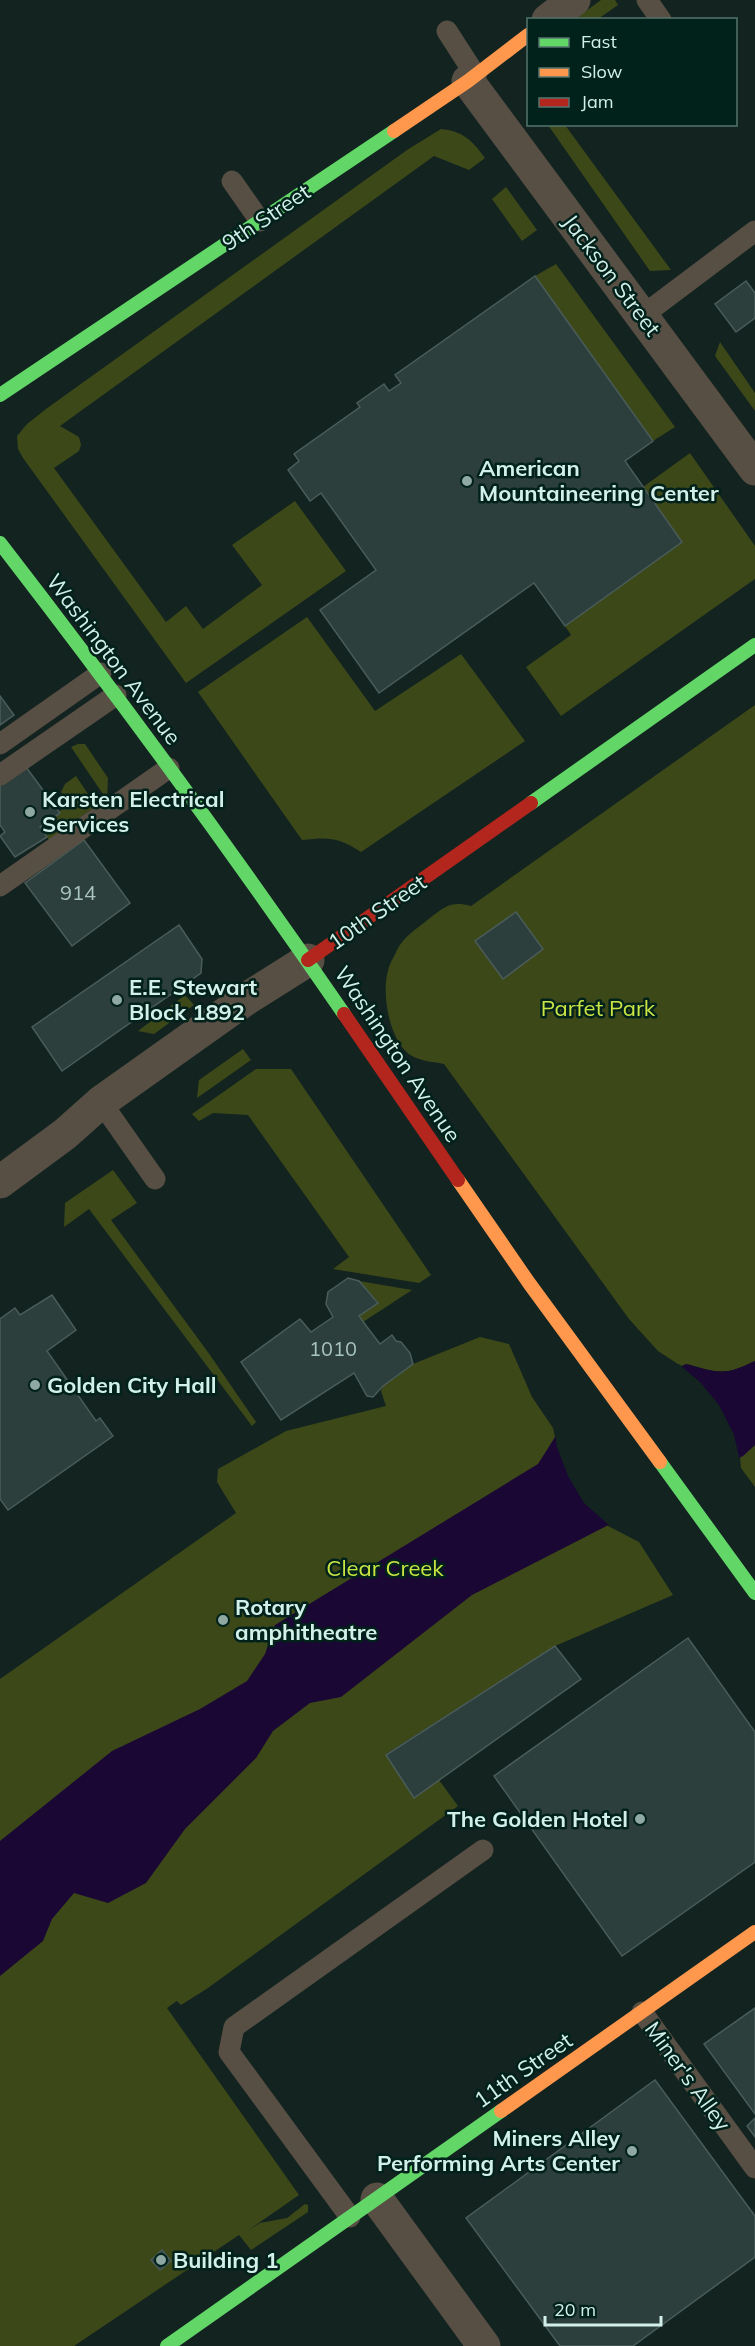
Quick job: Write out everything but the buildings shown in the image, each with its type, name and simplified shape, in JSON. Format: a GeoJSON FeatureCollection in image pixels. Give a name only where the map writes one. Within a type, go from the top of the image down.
{"type":"FeatureCollection","features":[{"type":"Feature","properties":{"kind":"street"},"geometry":{"type":"LineString","coordinates":[[551,18],[574,0]]}},
{"type":"Feature","properties":{"kind":"street","name":"9th Street"},"geometry":{"type":"LineString","coordinates":[[0,395],[472,79],[527,36]]}},
{"type":"Feature","properties":{"kind":"street","name":"Jackson Street"},"geometry":{"type":"LineString","coordinates":[[472,79],[755,469]]}},
{"type":"Feature","properties":{"kind":"street","name":"Washington Avenue"},"geometry":{"type":"LineString","coordinates":[[0,543],[101,673],[308,960],[529,1283],[755,1593]]}},
{"type":"Feature","properties":{"kind":"street","name":"10th Street"},"geometry":{"type":"LineString","coordinates":[[0,1182],[65,1134],[101,1102],[246,999],[308,960],[755,645]]}},
{"type":"Feature","properties":{"kind":"street","name":"11th Street"},"geometry":{"type":"LineString","coordinates":[[167,2346],[755,1932]]}},
{"type":"Feature","properties":{"kind":"street"},"geometry":{"type":"LineString","coordinates":[[377,2199],[484,2346]]}},
{"type":"Feature","properties":{"kind":"lane"},"geometry":{"type":"LineString","coordinates":[[648,0],[660,18]]}},
{"type":"Feature","properties":{"kind":"lane"},"geometry":{"type":"LineString","coordinates":[[447,31],[472,79]]}},
{"type":"Feature","properties":{"kind":"lane"},"geometry":{"type":"LineString","coordinates":[[232,181],[260,221]]}},
{"type":"Feature","properties":{"kind":"lane"},"geometry":{"type":"LineString","coordinates":[[642,316],[755,231]]}},
{"type":"Feature","properties":{"kind":"lane"},"geometry":{"type":"LineString","coordinates":[[0,744],[101,673]]}},
{"type":"Feature","properties":{"kind":"lane"},"geometry":{"type":"LineString","coordinates":[[0,775],[116,695]]}},
{"type":"Feature","properties":{"kind":"lane"},"geometry":{"type":"LineString","coordinates":[[0,886],[169,768]]}},
{"type":"Feature","properties":{"kind":"lane"},"geometry":{"type":"LineString","coordinates":[[101,1102],[155,1179]]}},
{"type":"Feature","properties":{"kind":"lane"},"geometry":{"type":"LineString","coordinates":[[350,2217],[229,2052],[234,2027],[483,1850]]}},
{"type":"Feature","properties":{"kind":"lane","name":"Miner's Alley"},"geometry":{"type":"LineString","coordinates":[[642,2012],[755,2168]]}},
{"type":"Feature","properties":{"kind":"green space"},"geometry":{"type":"Polygon","coordinates":[[[601,0],[615,0],[618,5],[599,18],[577,18],[601,0]]]}},
{"type":"Feature","properties":{"kind":"green space"},"geometry":{"type":"Polygon","coordinates":[[[549,126],[566,126],[671,270],[650,271],[549,126]]]}},
{"type":"Feature","properties":{"kind":"green space"},"geometry":{"type":"Polygon","coordinates":[[[441,129],[467,138],[485,158],[469,170],[434,156],[60,426],[79,437],[81,445],[79,451],[54,468],[166,622],[186,606],[203,629],[262,585],[232,545],[295,501],[346,571],[186,683],[23,458],[18,449],[17,436],[27,424],[46,409],[407,150],[441,129]]]}},
{"type":"Feature","properties":{"kind":"green space"},"geometry":{"type":"Polygon","coordinates":[[[506,187],[537,230],[522,241],[492,199],[506,187]]]}},
{"type":"Feature","properties":{"kind":"green space"},"geometry":{"type":"Polygon","coordinates":[[[556,264],[675,427],[653,441],[535,276],[556,264]]]}},
{"type":"Feature","properties":{"kind":"green space"},"geometry":{"type":"Polygon","coordinates":[[[720,342],[755,393],[755,411],[715,356],[720,342]]]}},
{"type":"Feature","properties":{"kind":"green space"},"geometry":{"type":"Polygon","coordinates":[[[690,453],[755,546],[755,579],[561,716],[526,667],[571,635],[565,626],[682,542],[643,487],[690,453]]]}},
{"type":"Feature","properties":{"kind":"green space"},"geometry":{"type":"Polygon","coordinates":[[[307,617],[375,711],[461,654],[525,741],[361,852],[346,843],[333,839],[302,840],[198,692],[307,617]]]}},
{"type":"Feature","properties":{"kind":"green space","name":"Parfet Park"},"geometry":{"type":"Polygon","coordinates":[[[755,705],[755,1361],[721,1372],[687,1364],[681,1366],[658,1351],[629,1319],[444,1064],[419,1059],[404,1050],[389,1018],[386,981],[389,966],[403,940],[436,914],[453,904],[471,906],[755,705]]]}},
{"type":"Feature","properties":{"kind":"green space"},"geometry":{"type":"Polygon","coordinates":[[[85,744],[108,778],[107,800],[71,747],[85,744]]]}},
{"type":"Feature","properties":{"kind":"green space"},"geometry":{"type":"Polygon","coordinates":[[[76,776],[96,806],[49,840],[40,827],[66,807],[68,801],[61,792],[65,784],[76,776]]]}},
{"type":"Feature","properties":{"kind":"green space"},"geometry":{"type":"Polygon","coordinates":[[[185,995],[194,1005],[154,1034],[138,1031],[185,995]]]}},
{"type":"Feature","properties":{"kind":"green space"},"geometry":{"type":"Polygon","coordinates":[[[243,1049],[251,1060],[197,1098],[199,1080],[243,1049]]]}},
{"type":"Feature","properties":{"kind":"green space"},"geometry":{"type":"Polygon","coordinates":[[[256,1069],[291,1069],[431,1275],[419,1283],[333,1269],[349,1257],[248,1115],[213,1113],[199,1121],[192,1114],[256,1069]]]}},
{"type":"Feature","properties":{"kind":"green space"},"geometry":{"type":"Polygon","coordinates":[[[113,1170],[137,1203],[111,1220],[256,1422],[252,1426],[89,1209],[64,1227],[65,1203],[113,1170]]]}},
{"type":"Feature","properties":{"kind":"green space"},"geometry":{"type":"Polygon","coordinates":[[[359,1281],[412,1290],[363,1322],[359,1316],[378,1302],[359,1281]]]}},
{"type":"Feature","properties":{"kind":"green space","name":"Clear Creek"},"geometry":{"type":"Polygon","coordinates":[[[480,1337],[509,1344],[532,1397],[553,1428],[555,1437],[608,1526],[639,1542],[673,1595],[555,1646],[386,1754],[414,1798],[439,1780],[458,1806],[208,1988],[181,2005],[177,2001],[167,2008],[299,2195],[247,2231],[260,2223],[287,2218],[305,2204],[308,2205],[308,2212],[251,2250],[239,2235],[74,2346],[0,2346],[0,1679],[236,1513],[217,1482],[218,1469],[286,1431],[386,1406],[381,1391],[383,1386],[413,1364],[480,1337]]]}},
{"type":"Feature","properties":{"kind":"green space"},"geometry":{"type":"Polygon","coordinates":[[[755,1445],[755,1487],[741,1468],[740,1457],[755,1445]]]}},
{"type":"Feature","properties":{"kind":"shaded area","name":"Clear Creek"},"geometry":{"type":"Polygon","coordinates":[[[755,1361],[755,1445],[743,1456],[472,1595],[341,1697],[310,1703],[273,1731],[256,1758],[185,1829],[146,1883],[108,1903],[74,1893],[52,1919],[43,1941],[0,1976],[0,1841],[112,1751],[200,1709],[247,1681],[265,1654],[275,1625],[538,1464],[555,1437],[686,1364],[721,1372],[755,1361]]]}},
{"type":"Feature","properties":{"kind":"pier"},"geometry":{"type":"Polygon","coordinates":[[[679,1364],[700,1382],[719,1405],[734,1435],[740,1461],[611,1527],[584,1503],[568,1476],[557,1447],[555,1434],[679,1364]]]}},
{"type":"Feature","properties":{"kind":"traffic: fast"},"geometry":{"type":"LineString","coordinates":[[0,395],[394,131]]}},
{"type":"Feature","properties":{"kind":"traffic: fast"},"geometry":{"type":"LineString","coordinates":[[0,543],[175,776],[344,1014]]}},
{"type":"Feature","properties":{"kind":"traffic: fast"},"geometry":{"type":"LineString","coordinates":[[531,803],[755,645]]}},
{"type":"Feature","properties":{"kind":"traffic: fast"},"geometry":{"type":"LineString","coordinates":[[660,1462],[755,1593]]}},
{"type":"Feature","properties":{"kind":"traffic: fast"},"geometry":{"type":"LineString","coordinates":[[167,2346],[501,2111]]}},
{"type":"Feature","properties":{"kind":"traffic: slow"},"geometry":{"type":"LineString","coordinates":[[394,131],[468,81],[527,36]]}},
{"type":"Feature","properties":{"kind":"traffic: slow"},"geometry":{"type":"LineString","coordinates":[[458,1180],[529,1283],[660,1462]]}},
{"type":"Feature","properties":{"kind":"traffic: slow"},"geometry":{"type":"LineString","coordinates":[[501,2111],[755,1932]]}},
{"type":"Feature","properties":{"kind":"traffic: jam"},"geometry":{"type":"LineString","coordinates":[[308,960],[531,803]]}},
{"type":"Feature","properties":{"kind":"traffic: jam"},"geometry":{"type":"LineString","coordinates":[[344,1014],[458,1180]]}},
{"type":"Feature","properties":{"kind":"place","name":"American Mountaineering Center"},"geometry":{"type":"Point","coordinates":[467,481]}},
{"type":"Feature","properties":{"kind":"place","name":"Karsten Electrical Services"},"geometry":{"type":"Point","coordinates":[30,812]}},
{"type":"Feature","properties":{"kind":"place","name":"E.E. Stewart Block 1892"},"geometry":{"type":"Point","coordinates":[117,1000]}},
{"type":"Feature","properties":{"kind":"place","name":"Golden City Hall"},"geometry":{"type":"Point","coordinates":[35,1385]}},
{"type":"Feature","properties":{"kind":"place","name":"Rotary amphitheatre"},"geometry":{"type":"Point","coordinates":[223,1620]}},
{"type":"Feature","properties":{"kind":"place","name":"The Golden Hotel"},"geometry":{"type":"Point","coordinates":[640,1819]}},
{"type":"Feature","properties":{"kind":"place","name":"Miners Alley Performing Arts Center"},"geometry":{"type":"Point","coordinates":[632,2151]}},
{"type":"Feature","properties":{"kind":"place","name":"Building 1"},"geometry":{"type":"Point","coordinates":[161,2260]}}]}
